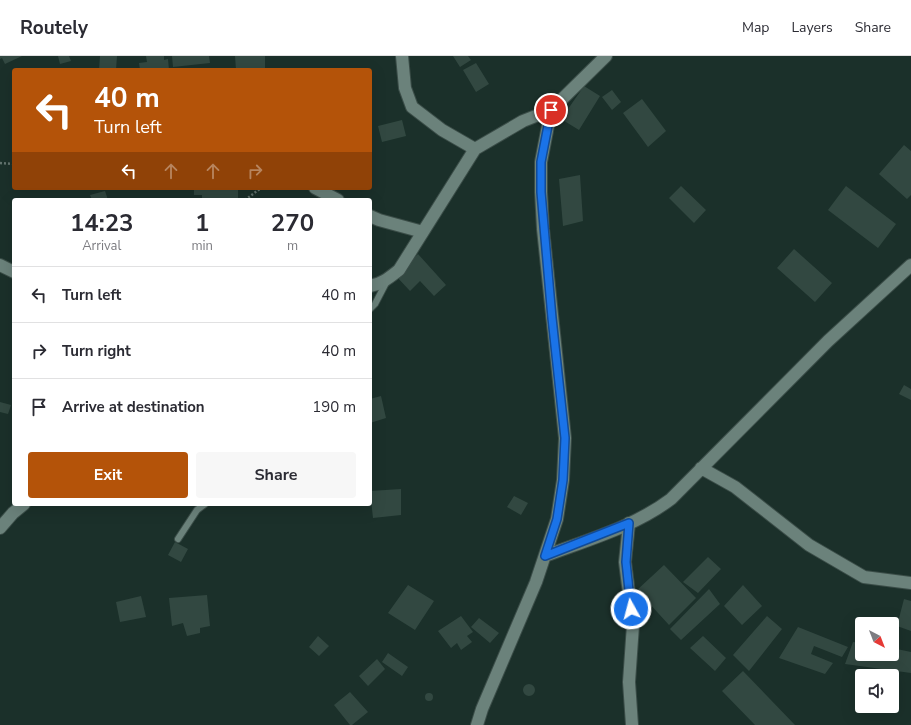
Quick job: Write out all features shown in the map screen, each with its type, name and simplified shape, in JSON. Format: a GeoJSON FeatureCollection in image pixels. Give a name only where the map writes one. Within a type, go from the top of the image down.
{"type":"FeatureCollection","features":[{"type":"Feature","properties":{"kind":"street"},"geometry":{"type":"LineString","coordinates":[[397,56],[402,56],[405,88],[412,107],[442,130],[475,149]]}},
{"type":"Feature","properties":{"kind":"street"},"geometry":{"type":"LineString","coordinates":[[372,286],[377,285],[399,270],[475,149],[523,121],[551,110],[606,56]]}},
{"type":"Feature","properties":{"kind":"street"},"geometry":{"type":"LineString","coordinates":[[477,725],[482,709],[536,582],[557,519],[563,480],[565,438],[552,318],[541,192],[541,162],[551,110]]}},
{"type":"Feature","properties":{"kind":"street"},"geometry":{"type":"LineString","coordinates":[[320,190],[334,198]]}},
{"type":"Feature","properties":{"kind":"street"},"geometry":{"type":"LineString","coordinates":[[372,217],[423,232]]}},
{"type":"Feature","properties":{"kind":"street"},"geometry":{"type":"LineString","coordinates":[[0,265],[12,271]]}},
{"type":"Feature","properties":{"kind":"street"},"geometry":{"type":"LineString","coordinates":[[545,556],[629,523],[656,510],[671,499],[828,341],[911,265]]}},
{"type":"Feature","properties":{"kind":"street"},"geometry":{"type":"LineString","coordinates":[[701,468],[735,487],[809,545],[864,577],[911,583]]}},
{"type":"Feature","properties":{"kind":"street"},"geometry":{"type":"LineString","coordinates":[[0,528],[13,512],[21,506]]}},
{"type":"Feature","properties":{"kind":"street"},"geometry":{"type":"LineString","coordinates":[[629,523],[626,562],[633,625],[629,682],[632,725]]}},
{"type":"Feature","properties":{"kind":"lane"},"geometry":{"type":"LineString","coordinates":[[372,307],[389,278]]}},
{"type":"Feature","properties":{"kind":"lane"},"geometry":{"type":"LineString","coordinates":[[178,539],[197,510],[202,506]]}},
{"type":"Feature","properties":{"kind":"path"},"geometry":{"type":"LineString","coordinates":[[0,162],[12,164]]}},
{"type":"Feature","properties":{"kind":"path"},"geometry":{"type":"LineString","coordinates":[[248,198],[258,190]]}},
{"type":"Feature","properties":{"kind":"building"},"geometry":{"type":"Polygon","coordinates":[[[0,56],[22,56],[5,64],[2,58],[0,59],[0,56]]]}},
{"type":"Feature","properties":{"kind":"building"},"geometry":{"type":"Polygon","coordinates":[[[58,56],[69,56],[71,61],[60,64],[58,56]]]}},
{"type":"Feature","properties":{"kind":"building"},"geometry":{"type":"Polygon","coordinates":[[[100,56],[117,56],[116,68],[99,68],[100,56]]]}},
{"type":"Feature","properties":{"kind":"building"},"geometry":{"type":"Polygon","coordinates":[[[146,56],[164,56],[164,60],[168,59],[169,68],[140,68],[139,63],[147,62],[146,56]]]}},
{"type":"Feature","properties":{"kind":"building"},"geometry":{"type":"Polygon","coordinates":[[[172,56],[209,56],[210,63],[173,67],[172,56]]]}},
{"type":"Feature","properties":{"kind":"building"},"geometry":{"type":"Polygon","coordinates":[[[235,56],[265,56],[265,68],[236,68],[235,56]]]}},
{"type":"Feature","properties":{"kind":"building"},"geometry":{"type":"Polygon","coordinates":[[[453,56],[468,56],[471,60],[460,67],[453,56]]]}},
{"type":"Feature","properties":{"kind":"building"},"geometry":{"type":"Polygon","coordinates":[[[476,63],[489,84],[476,92],[463,70],[476,63]]]}},
{"type":"Feature","properties":{"kind":"building"},"geometry":{"type":"Polygon","coordinates":[[[584,86],[600,96],[579,130],[561,119],[584,86]]]}},
{"type":"Feature","properties":{"kind":"building"},"geometry":{"type":"Polygon","coordinates":[[[612,90],[621,102],[612,110],[602,97],[612,90]]]}},
{"type":"Feature","properties":{"kind":"building"},"geometry":{"type":"Polygon","coordinates":[[[642,99],[666,131],[648,147],[623,113],[642,99]]]}},
{"type":"Feature","properties":{"kind":"building"},"geometry":{"type":"Polygon","coordinates":[[[402,120],[406,136],[382,142],[378,126],[402,120]]]}},
{"type":"Feature","properties":{"kind":"building"},"geometry":{"type":"Polygon","coordinates":[[[904,145],[911,151],[911,195],[907,199],[879,174],[904,145]]]}},
{"type":"Feature","properties":{"kind":"building"},"geometry":{"type":"Polygon","coordinates":[[[580,175],[583,221],[563,226],[559,179],[580,175]]]}},
{"type":"Feature","properties":{"kind":"building"},"geometry":{"type":"Polygon","coordinates":[[[681,186],[706,210],[694,223],[669,198],[681,186]]]}},
{"type":"Feature","properties":{"kind":"building"},"geometry":{"type":"Polygon","coordinates":[[[846,186],[896,224],[878,248],[828,210],[846,186]]]}},
{"type":"Feature","properties":{"kind":"building"},"geometry":{"type":"Polygon","coordinates":[[[194,190],[238,190],[238,198],[202,198],[202,195],[194,195],[194,190]]]}},
{"type":"Feature","properties":{"kind":"building"},"geometry":{"type":"Polygon","coordinates":[[[105,191],[107,198],[91,198],[90,195],[105,191]]]}},
{"type":"Feature","properties":{"kind":"building"},"geometry":{"type":"Polygon","coordinates":[[[794,249],[832,283],[815,302],[777,268],[794,249]]]}},
{"type":"Feature","properties":{"kind":"building"},"geometry":{"type":"Polygon","coordinates":[[[418,254],[446,285],[434,296],[420,281],[410,291],[396,276],[418,254]]]}},
{"type":"Feature","properties":{"kind":"building"},"geometry":{"type":"Polygon","coordinates":[[[904,385],[911,389],[911,400],[899,394],[904,385]]]}},
{"type":"Feature","properties":{"kind":"building"},"geometry":{"type":"Polygon","coordinates":[[[381,396],[386,418],[372,422],[372,398],[381,396]]]}},
{"type":"Feature","properties":{"kind":"building"},"geometry":{"type":"Polygon","coordinates":[[[0,402],[11,405],[8,414],[0,412],[0,402]]]}},
{"type":"Feature","properties":{"kind":"building"},"geometry":{"type":"Polygon","coordinates":[[[401,489],[401,515],[373,518],[372,491],[401,489]]]}},
{"type":"Feature","properties":{"kind":"building"},"geometry":{"type":"Polygon","coordinates":[[[514,496],[528,503],[521,515],[507,507],[514,496]]]}},
{"type":"Feature","properties":{"kind":"building"},"geometry":{"type":"Polygon","coordinates":[[[175,542],[188,549],[181,562],[168,555],[175,542]]]}},
{"type":"Feature","properties":{"kind":"building"},"geometry":{"type":"Polygon","coordinates":[[[708,557],[721,569],[698,593],[683,582],[708,557]]]}},
{"type":"Feature","properties":{"kind":"building"},"geometry":{"type":"Polygon","coordinates":[[[664,565],[696,598],[669,625],[637,590],[664,565]]]}},
{"type":"Feature","properties":{"kind":"building"},"geometry":{"type":"Polygon","coordinates":[[[408,585],[434,601],[415,630],[388,613],[408,585]]]}},
{"type":"Feature","properties":{"kind":"building"},"geometry":{"type":"Polygon","coordinates":[[[743,585],[762,606],[742,625],[724,606],[743,585]]]}},
{"type":"Feature","properties":{"kind":"building"},"geometry":{"type":"Polygon","coordinates":[[[709,589],[720,604],[681,640],[670,629],[709,589]]]}},
{"type":"Feature","properties":{"kind":"building"},"geometry":{"type":"Polygon","coordinates":[[[207,595],[210,626],[200,628],[200,633],[187,636],[183,623],[172,626],[169,598],[207,595]]]}},
{"type":"Feature","properties":{"kind":"building"},"geometry":{"type":"Polygon","coordinates":[[[141,596],[146,617],[120,622],[116,602],[141,596]]]}},
{"type":"Feature","properties":{"kind":"building"},"geometry":{"type":"Polygon","coordinates":[[[904,599],[911,601],[911,631],[899,627],[899,618],[904,599]]]}},
{"type":"Feature","properties":{"kind":"building"},"geometry":{"type":"Polygon","coordinates":[[[461,616],[473,632],[467,636],[472,642],[461,650],[457,643],[451,648],[438,631],[461,616]]]}},
{"type":"Feature","properties":{"kind":"building"},"geometry":{"type":"Polygon","coordinates":[[[767,616],[782,629],[749,671],[733,655],[767,616]]]}},
{"type":"Feature","properties":{"kind":"building"},"geometry":{"type":"Polygon","coordinates":[[[479,618],[499,633],[490,643],[471,627],[479,618]]]}},
{"type":"Feature","properties":{"kind":"building"},"geometry":{"type":"Polygon","coordinates":[[[798,627],[848,647],[842,657],[814,646],[811,654],[833,663],[825,674],[779,658],[798,627]]]}},
{"type":"Feature","properties":{"kind":"building"},"geometry":{"type":"Polygon","coordinates":[[[318,636],[329,646],[319,656],[309,647],[318,636]]]}},
{"type":"Feature","properties":{"kind":"building"},"geometry":{"type":"Polygon","coordinates":[[[703,636],[726,658],[715,671],[690,648],[703,636]]]}},
{"type":"Feature","properties":{"kind":"building"},"geometry":{"type":"Polygon","coordinates":[[[853,642],[855,642],[855,661],[899,661],[899,649],[911,652],[911,673],[899,671],[899,669],[882,669],[845,664],[853,642]]]}},
{"type":"Feature","properties":{"kind":"building"},"geometry":{"type":"Polygon","coordinates":[[[388,653],[408,667],[402,676],[382,662],[388,653]]]}},
{"type":"Feature","properties":{"kind":"building"},"geometry":{"type":"Polygon","coordinates":[[[377,659],[385,669],[368,686],[359,676],[377,659]]]}},
{"type":"Feature","properties":{"kind":"building"},"geometry":{"type":"Polygon","coordinates":[[[743,671],[795,725],[755,725],[722,691],[743,671]]]}},
{"type":"Feature","properties":{"kind":"building"},"geometry":{"type":"Polygon","coordinates":[[[529,684],[533,686],[535,690],[533,694],[529,696],[525,694],[523,690],[525,686],[529,684]]]}},
{"type":"Feature","properties":{"kind":"building"},"geometry":{"type":"Polygon","coordinates":[[[350,692],[368,712],[352,725],[350,725],[334,705],[350,692]]]}},
{"type":"Feature","properties":{"kind":"building"},"geometry":{"type":"Polygon","coordinates":[[[429,693],[432,694],[432,700],[429,701],[426,700],[425,697],[426,694],[429,693]]]}},
{"type":"Feature","properties":{"kind":"route"},"geometry":{"type":"LineString","coordinates":[[551,110],[541,162],[541,192],[543,229],[565,438],[563,452],[563,480],[557,519],[545,556],[629,523],[626,562],[631,609]]}}]}
